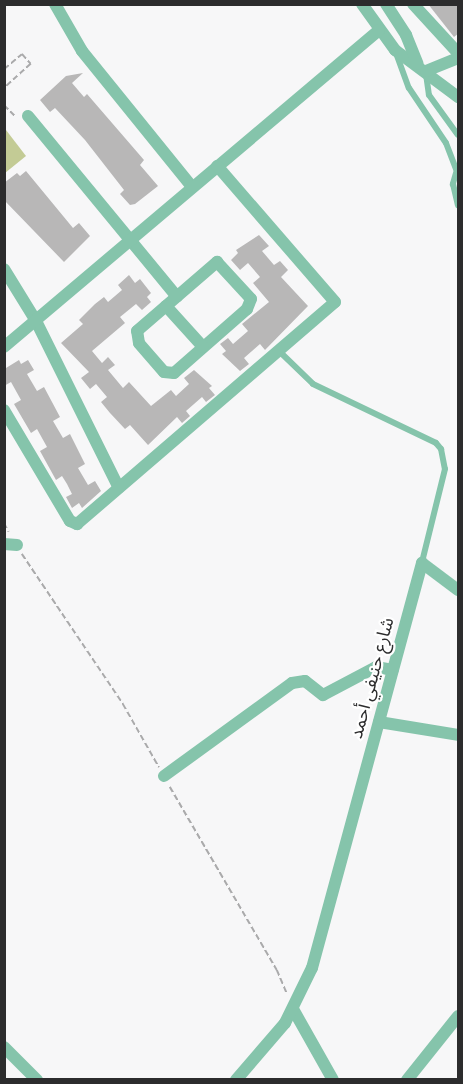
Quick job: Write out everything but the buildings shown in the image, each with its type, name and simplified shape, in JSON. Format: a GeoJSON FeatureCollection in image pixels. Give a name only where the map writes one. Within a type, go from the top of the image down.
{"type":"FeatureCollection","features":[{"type":"Feature","properties":{"kind":"street"},"geometry":{"type":"LineString","coordinates":[[55,4],[82,51],[192,187]]}},
{"type":"Feature","properties":{"kind":"street"},"geometry":{"type":"LineString","coordinates":[[362,4],[395,50],[459,97]]}},
{"type":"Feature","properties":{"kind":"street"},"geometry":{"type":"LineString","coordinates":[[386,4],[406,35],[422,68]]}},
{"type":"Feature","properties":{"kind":"street"},"geometry":{"type":"LineString","coordinates":[[413,4],[459,53]]}},
{"type":"Feature","properties":{"kind":"street"},"geometry":{"type":"LineString","coordinates":[[4,347],[379,30]]}},
{"type":"Feature","properties":{"kind":"street"},"geometry":{"type":"LineString","coordinates":[[422,68],[459,58]]}},
{"type":"Feature","properties":{"kind":"street"},"geometry":{"type":"LineString","coordinates":[[22,116],[177,297]]}},
{"type":"Feature","properties":{"kind":"street"},"geometry":{"type":"LineString","coordinates":[[4,410],[69,521],[77,524],[335,302],[217,166]]}},
{"type":"Feature","properties":{"kind":"street"},"geometry":{"type":"LineString","coordinates":[[217,262],[250,299],[247,309],[174,373],[164,372],[139,343],[137,331],[177,297],[217,262]]}},
{"type":"Feature","properties":{"kind":"street"},"geometry":{"type":"LineString","coordinates":[[4,269],[36,321],[119,488]]}},
{"type":"Feature","properties":{"kind":"street"},"geometry":{"type":"LineString","coordinates":[[166,306],[203,347]]}},
{"type":"Feature","properties":{"kind":"street"},"geometry":{"type":"LineString","coordinates":[[422,563],[459,590]]}},
{"type":"Feature","properties":{"kind":"street","name":"شارع حنيفي أحمد"},"geometry":{"type":"LineString","coordinates":[[236,1080],[293,1009],[312,968],[422,563]]}},
{"type":"Feature","properties":{"kind":"street"},"geometry":{"type":"LineString","coordinates":[[164,776],[292,683],[305,681],[323,695],[376,668],[393,670]]}},
{"type":"Feature","properties":{"kind":"street"},"geometry":{"type":"LineString","coordinates":[[379,722],[459,735]]}},
{"type":"Feature","properties":{"kind":"street"},"geometry":{"type":"LineString","coordinates":[[293,1009],[333,1080]]}},
{"type":"Feature","properties":{"kind":"street"},"geometry":{"type":"LineString","coordinates":[[407,1080],[459,1016]]}},
{"type":"Feature","properties":{"kind":"street"},"geometry":{"type":"LineString","coordinates":[[4,1047],[37,1080]]}},
{"type":"Feature","properties":{"kind":"lane"},"geometry":{"type":"LineString","coordinates":[[395,50],[409,88],[446,143],[457,167],[453,184],[459,205]]}},
{"type":"Feature","properties":{"kind":"lane"},"geometry":{"type":"LineString","coordinates":[[422,68],[429,95],[459,135]]}},
{"type":"Feature","properties":{"kind":"lane","name":"شارع حنيفي أحمد"},"geometry":{"type":"LineString","coordinates":[[279,351],[313,384],[441,449],[445,469],[422,563]]}},
{"type":"Feature","properties":{"kind":"path"},"geometry":{"type":"LineString","coordinates":[[4,69],[22,54],[31,64],[4,88]]}},
{"type":"Feature","properties":{"kind":"path"},"geometry":{"type":"LineString","coordinates":[[4,105],[22,116]]}},
{"type":"Feature","properties":{"kind":"green space"},"geometry":{"type":"Polygon","coordinates":[[[6,130],[26,156],[5,173],[4,131],[6,130]]]}}]}
